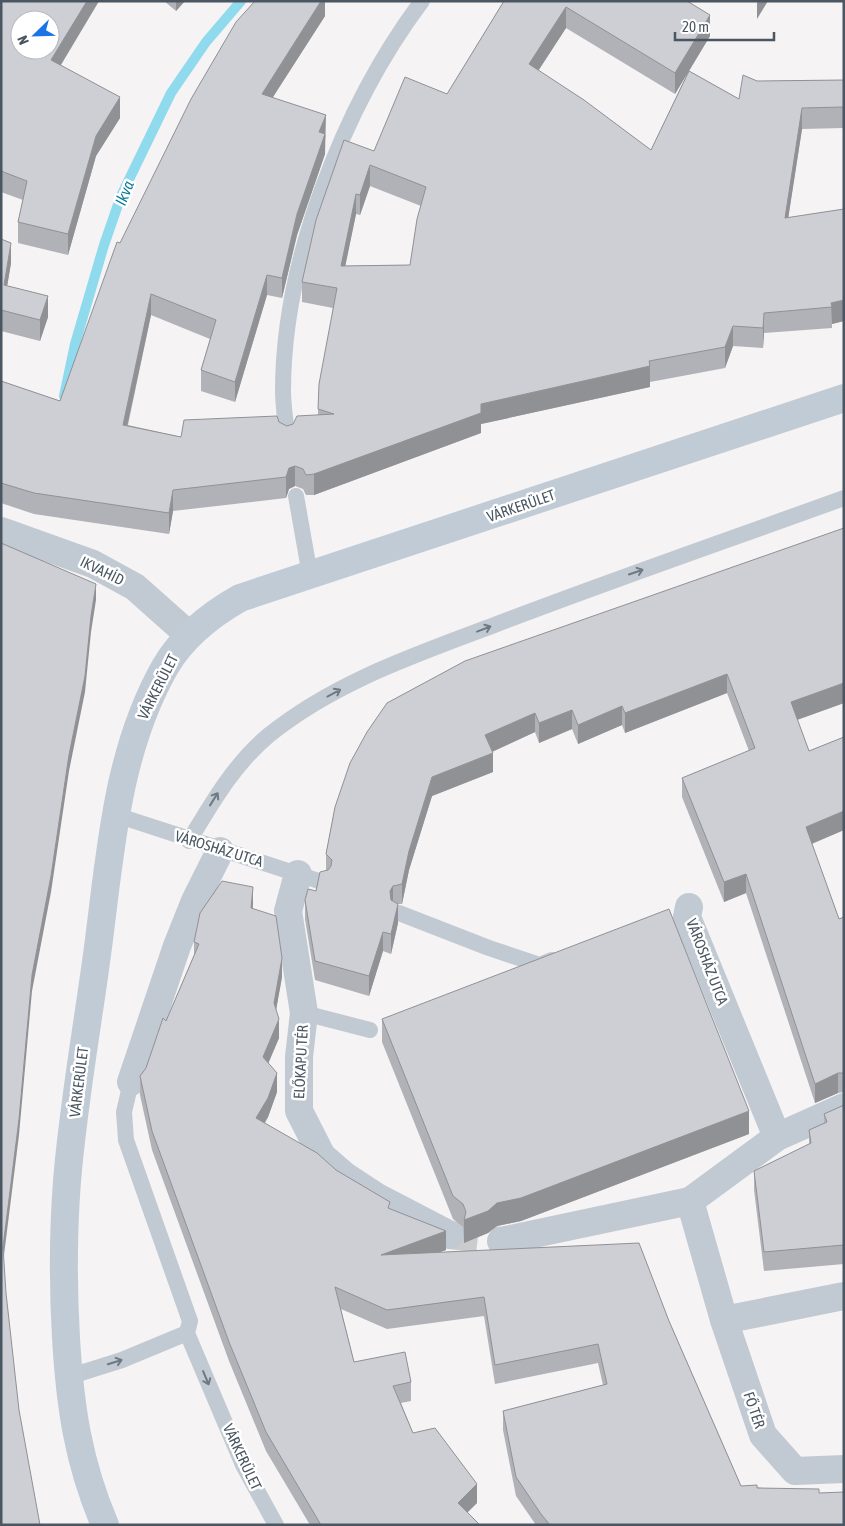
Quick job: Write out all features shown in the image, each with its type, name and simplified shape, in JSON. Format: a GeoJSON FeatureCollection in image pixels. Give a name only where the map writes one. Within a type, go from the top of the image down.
{"type":"FeatureCollection","features":[{"type":"Feature","properties":{"kind":"street","name":"VÁRKERÜLET"},"geometry":{"type":"LineString","coordinates":[[105,1525],[92,1494],[80,1453],[72,1415],[63,1282],[67,1181],[78,1078],[122,778],[142,715],[166,665],[189,635],[215,612],[240,598],[844,398]]}},
{"type":"Feature","properties":{"kind":"street","name":"IKVAHÍD"},"geometry":{"type":"LineString","coordinates":[[1,531],[93,564],[135,587],[189,635]]}},
{"type":"Feature","properties":{"kind":"street","name":"VÁRKERÜLET"},"geometry":{"type":"LineString","coordinates":[[132,1082],[177,946],[195,901],[220,850]]}},
{"type":"Feature","properties":{"kind":"street","name":"ELŐKAPU TÉR"},"geometry":{"type":"LineString","coordinates":[[310,878],[288,911],[304,1014],[299,1057],[299,1111],[322,1156],[345,1176],[377,1197],[450,1235]]}},
{"type":"Feature","properties":{"kind":"street","name":"VÁROSHÁZ UTCA"},"geometry":{"type":"LineString","coordinates":[[680,911],[688,918],[777,1138]]}},
{"type":"Feature","properties":{"kind":"street"},"geometry":{"type":"LineString","coordinates":[[501,1241],[690,1201],[777,1138],[844,1107]]}},
{"type":"Feature","properties":{"kind":"street","name":"FŐ TÉR"},"geometry":{"type":"LineString","coordinates":[[690,1201],[724,1320],[762,1435],[795,1471],[844,1469]]}},
{"type":"Feature","properties":{"kind":"street"},"geometry":{"type":"LineString","coordinates":[[724,1320],[844,1296]]}},
{"type":"Feature","properties":{"kind":"lane"},"geometry":{"type":"LineString","coordinates":[[287,437],[283,392],[287,336],[303,249],[325,184],[352,119],[373,77],[422,1]]}},
{"type":"Feature","properties":{"kind":"lane"},"geometry":{"type":"LineString","coordinates":[[296,496],[310,575]]}},
{"type":"Feature","properties":{"kind":"lane"},"geometry":{"type":"LineString","coordinates":[[189,841],[218,793],[242,760],[269,735],[315,703],[363,677],[595,587],[844,498]]}},
{"type":"Feature","properties":{"kind":"lane","name":"VÁROSHÁZ UTCA"},"geometry":{"type":"LineString","coordinates":[[116,815],[189,841],[310,878]]}},
{"type":"Feature","properties":{"kind":"lane"},"geometry":{"type":"LineString","coordinates":[[399,913],[448,933],[540,965],[568,954]]}},
{"type":"Feature","properties":{"kind":"lane"},"geometry":{"type":"LineString","coordinates":[[304,1014],[370,1030]]}},
{"type":"Feature","properties":{"kind":"lane","name":"VÁRKERÜLET"},"geometry":{"type":"LineString","coordinates":[[132,1082],[124,1112],[126,1140],[190,1321],[187,1333],[243,1465],[276,1525]]}},
{"type":"Feature","properties":{"kind":"lane"},"geometry":{"type":"LineString","coordinates":[[68,1377],[122,1360],[187,1333]]}},
{"type":"Feature","properties":{"kind":"building"},"geometry":{"type":"Polygon","coordinates":[[[1,1],[87,1],[60,45],[60,10],[10,10],[10,60],[51,60],[120,97],[96,136],[68,234],[18,222],[27,181],[1,171],[1,1]]]}},
{"type":"Feature","properties":{"kind":"building"},"geometry":{"type":"Polygon","coordinates":[[[255,1],[321,1],[262,94],[326,115],[319,132],[325,134],[297,214],[282,278],[267,275],[235,382],[201,370],[216,320],[151,294],[123,425],[181,437],[184,420],[277,416],[279,422],[287,426],[293,424],[297,416],[334,414],[318,409],[319,384],[337,288],[302,282],[316,220],[344,140],[374,151],[405,77],[447,94],[504,1],[687,1],[710,15],[675,73],[566,7],[529,64],[584,100],[651,150],[689,71],[739,99],[743,75],[757,81],[844,80],[844,107],[802,108],[785,218],[844,209],[844,300],[831,303],[832,307],[764,313],[763,328],[733,326],[725,347],[649,361],[650,366],[481,404],[481,413],[314,474],[306,475],[303,469],[295,466],[289,468],[286,477],[173,490],[169,513],[34,493],[1,483],[1,381],[60,401],[117,242],[120,243],[191,99],[236,22],[255,1]],[[370,165],[360,195],[356,194],[341,266],[410,265],[417,219],[426,187],[370,165]]]}},
{"type":"Feature","properties":{"kind":"building"},"geometry":{"type":"Polygon","coordinates":[[[1,239],[11,243],[4,285],[48,296],[40,320],[1,310],[1,239]]]}},
{"type":"Feature","properties":{"kind":"building"},"geometry":{"type":"Polygon","coordinates":[[[844,528],[844,683],[791,702],[809,751],[844,737],[844,811],[806,827],[839,919],[844,917],[844,1073],[838,1073],[815,1084],[746,874],[724,882],[682,778],[755,748],[727,674],[625,713],[622,706],[578,725],[572,710],[539,723],[535,713],[485,735],[493,753],[432,777],[409,851],[402,884],[393,886],[390,891],[391,900],[398,904],[391,934],[383,932],[369,976],[315,961],[305,900],[308,889],[316,891],[320,872],[328,870],[331,866],[332,860],[326,854],[335,807],[350,763],[367,732],[387,703],[465,661],[844,528]]]}},
{"type":"Feature","properties":{"kind":"building"},"geometry":{"type":"Polygon","coordinates":[[[1,543],[96,584],[85,676],[69,755],[51,876],[32,975],[19,1119],[3,1247],[6,1293],[19,1410],[40,1525],[1,1525],[1,543]]]}},
{"type":"Feature","properties":{"kind":"building"},"geometry":{"type":"Polygon","coordinates":[[[222,881],[253,887],[251,908],[276,916],[282,958],[274,1003],[279,1019],[263,1057],[277,1073],[268,1098],[256,1118],[317,1153],[336,1170],[390,1202],[388,1208],[446,1231],[381,1255],[639,1243],[669,1321],[741,1486],[757,1485],[757,1488],[819,1489],[819,1493],[844,1492],[844,1525],[550,1525],[516,1477],[503,1411],[607,1384],[598,1344],[495,1365],[484,1297],[387,1310],[335,1287],[354,1362],[405,1352],[411,1382],[393,1386],[413,1433],[435,1428],[477,1484],[458,1503],[480,1525],[321,1525],[266,1432],[229,1342],[152,1131],[140,1076],[146,1068],[163,1018],[166,1021],[199,944],[194,942],[200,913],[222,881]]]}},
{"type":"Feature","properties":{"kind":"building"},"geometry":{"type":"Polygon","coordinates":[[[669,909],[749,1111],[521,1198],[497,1203],[488,1211],[464,1220],[466,1212],[463,1204],[453,1196],[382,1019],[669,909]]]}},
{"type":"Feature","properties":{"kind":"building"},"geometry":{"type":"Polygon","coordinates":[[[844,1105],[844,1245],[764,1252],[754,1171],[811,1143],[809,1130],[827,1122],[824,1114],[844,1105]]]}},
{"type":"Feature","properties":{"kind":"waterway","name":"Ikva"},"geometry":{"type":"LineString","coordinates":[[64,396],[75,344],[104,245],[121,196],[171,93],[206,42],[241,1]]}},
{"type":"Feature","properties":{"kind":"tunnel"},"geometry":{"type":"LineString","coordinates":[[450,1235],[501,1241]]}}]}
